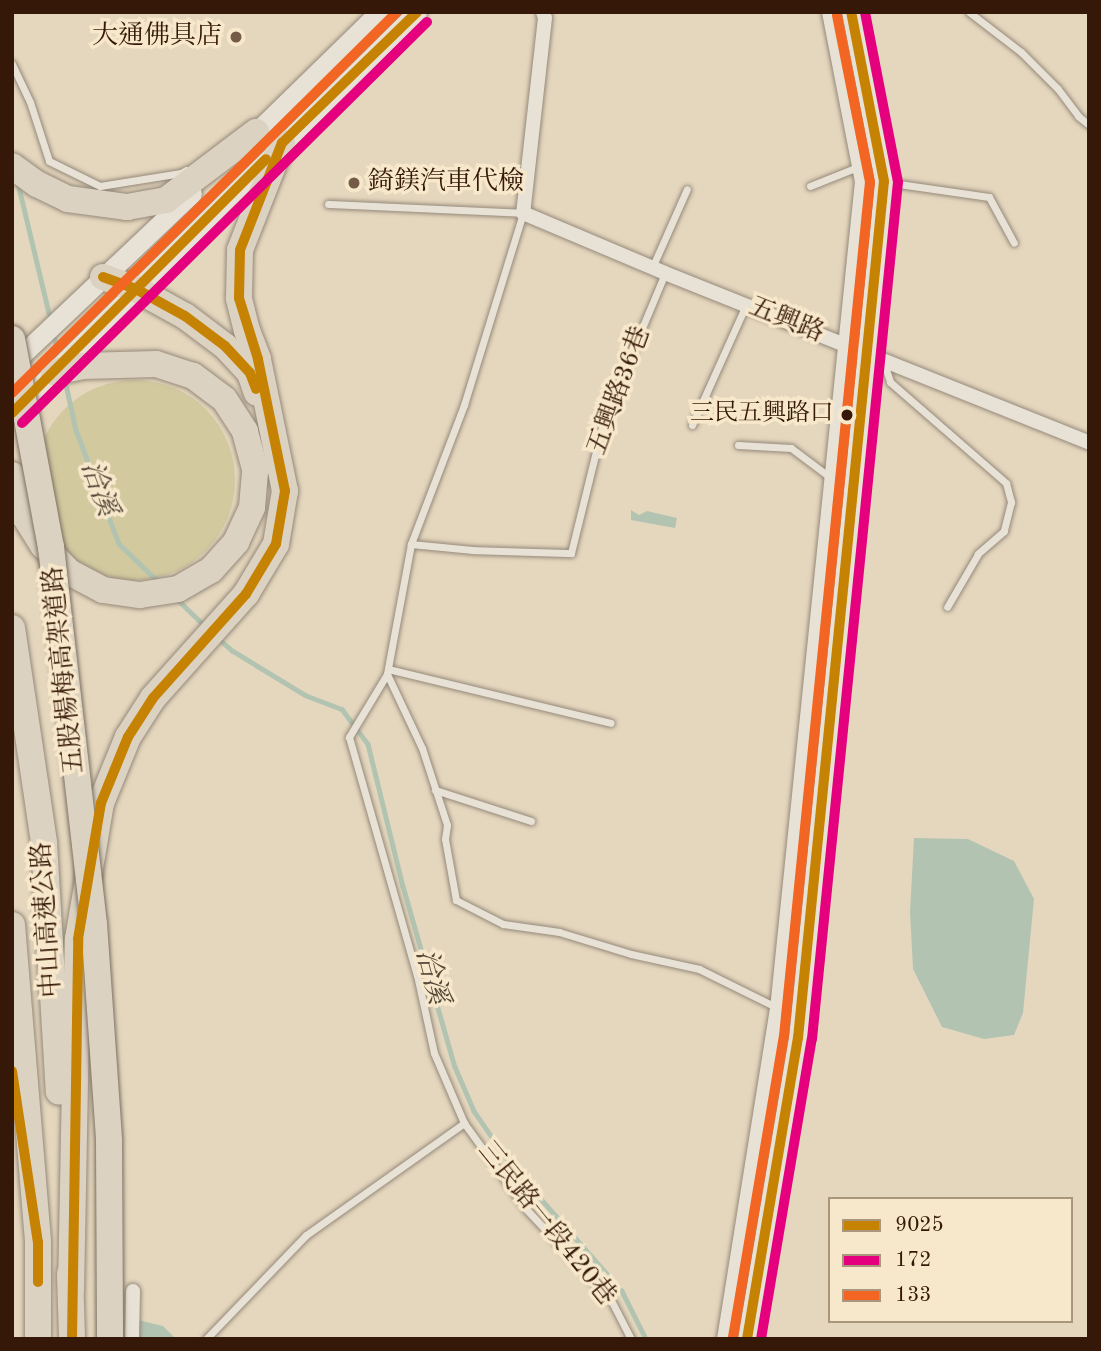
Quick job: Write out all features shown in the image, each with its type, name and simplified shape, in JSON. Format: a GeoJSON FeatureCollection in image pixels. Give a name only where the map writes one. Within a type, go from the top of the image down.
{"type":"FeatureCollection","features":[{"type":"Feature","properties":{"kind":"highway"},"geometry":{"type":"LineString","coordinates":[[12,166],[37,184],[68,199],[127,207],[166,200],[245,134]]}},
{"type":"Feature","properties":{"kind":"highway"},"geometry":{"type":"LineString","coordinates":[[71,1292],[78,939],[100,803],[128,737],[153,698],[246,594],[276,544],[285,491],[277,440],[258,359],[239,298],[240,250],[282,143]]}},
{"type":"Feature","properties":{"kind":"highway"},"geometry":{"type":"LineString","coordinates":[[103,277],[136,289],[184,316],[225,346],[250,373],[277,440]]}},
{"type":"Feature","properties":{"kind":"highway","name":"五股楊梅高架道路"},"geometry":{"type":"LineString","coordinates":[[12,339],[51,547],[94,924],[109,1141],[110,1339]]}},
{"type":"Feature","properties":{"kind":"highway"},"geometry":{"type":"LineString","coordinates":[[12,475],[23,514],[43,545],[69,572],[103,590],[140,595],[177,589],[211,570],[236,542],[251,507],[254,469],[245,431],[223,399],[193,376],[156,364],[83,366],[54,372]]}},
{"type":"Feature","properties":{"kind":"highway","name":"中山高速公路"},"geometry":{"type":"LineString","coordinates":[[12,628],[44,843],[72,1339]]}},
{"type":"Feature","properties":{"kind":"highway","name":"中山高速公路"},"geometry":{"type":"LineString","coordinates":[[12,925],[38,1242],[38,1339]]}},
{"type":"Feature","properties":{"kind":"highway"},"geometry":{"type":"LineString","coordinates":[[12,1069],[38,1242]]}},
{"type":"Feature","properties":{"kind":"street"},"geometry":{"type":"LineString","coordinates":[[12,364],[245,134],[298,91],[379,12]]}},
{"type":"Feature","properties":{"kind":"street"},"geometry":{"type":"LineString","coordinates":[[12,413],[416,12]]}},
{"type":"Feature","properties":{"kind":"street"},"geometry":{"type":"LineString","coordinates":[[523,213],[545,18],[543,12]]}},
{"type":"Feature","properties":{"kind":"street"},"geometry":{"type":"LineString","coordinates":[[726,1339],[779,1009],[864,181],[831,12]]}},
{"type":"Feature","properties":{"kind":"street"},"geometry":{"type":"LineString","coordinates":[[747,1339],[798,1038],[876,357],[884,181],[851,12]]}},
{"type":"Feature","properties":{"kind":"street","name":"五興路"},"geometry":{"type":"LineString","coordinates":[[523,213],[1089,443]]}},
{"type":"Feature","properties":{"kind":"street"},"geometry":{"type":"LineString","coordinates":[[132,1339],[133,1291]]}},
{"type":"Feature","properties":{"kind":"lane"},"geometry":{"type":"LineString","coordinates":[[969,12],[1021,52],[1089,125]]}},
{"type":"Feature","properties":{"kind":"lane"},"geometry":{"type":"LineString","coordinates":[[12,64],[30,102],[49,162],[100,186],[181,173],[192,166]]}},
{"type":"Feature","properties":{"kind":"lane"},"geometry":{"type":"LineString","coordinates":[[810,186],[861,165]]}},
{"type":"Feature","properties":{"kind":"lane"},"geometry":{"type":"LineString","coordinates":[[884,181],[989,197],[1014,243]]}},
{"type":"Feature","properties":{"kind":"lane","name":"五興路36巷"},"geometry":{"type":"LineString","coordinates":[[411,544],[473,550],[571,553],[604,419],[687,189]]}},
{"type":"Feature","properties":{"kind":"lane"},"geometry":{"type":"LineString","coordinates":[[328,204],[523,213],[464,405],[411,544],[387,672],[422,748],[447,825],[445,839],[456,900],[503,924],[559,932],[631,954],[699,969],[779,1009]]}},
{"type":"Feature","properties":{"kind":"lane"},"geometry":{"type":"LineString","coordinates":[[692,425],[747,305]]}},
{"type":"Feature","properties":{"kind":"lane"},"geometry":{"type":"LineString","coordinates":[[876,357],[890,382],[1006,483],[1011,502],[1004,531],[978,554],[947,607]]}},
{"type":"Feature","properties":{"kind":"lane"},"geometry":{"type":"LineString","coordinates":[[738,445],[791,448],[834,480]]}},
{"type":"Feature","properties":{"kind":"lane"},"geometry":{"type":"LineString","coordinates":[[387,672],[611,723]]}},
{"type":"Feature","properties":{"kind":"lane","name":"三民路一段420巷"},"geometry":{"type":"LineString","coordinates":[[387,672],[351,735],[417,975],[434,1053],[464,1123],[527,1210],[611,1300],[631,1339]]}},
{"type":"Feature","properties":{"kind":"lane"},"geometry":{"type":"LineString","coordinates":[[435,790],[531,821]]}},
{"type":"Feature","properties":{"kind":"lane"},"geometry":{"type":"LineString","coordinates":[[206,1339],[306,1235],[464,1123]]}},
{"type":"Feature","properties":{"kind":"shaded area"},"geometry":{"type":"Polygon","coordinates":[[[135,380],[173,388],[190,397],[205,410],[218,425],[227,442],[235,480],[227,518],[218,535],[205,550],[190,563],[173,572],[135,580],[97,572],[80,563],[65,550],[52,535],[43,518],[35,480],[43,442],[52,425],[65,410],[80,397],[97,388],[135,380]]]}},
{"type":"Feature","properties":{"kind":"shaded area"},"geometry":{"type":"Polygon","coordinates":[[[631,510],[639,515],[647,511],[677,518],[675,528],[631,520],[631,510]]]}},
{"type":"Feature","properties":{"kind":"shaded area"},"geometry":{"type":"Polygon","coordinates":[[[914,838],[968,839],[1014,861],[1034,899],[1023,1013],[1014,1035],[984,1039],[942,1027],[913,969],[910,912],[914,838]]]}},
{"type":"Feature","properties":{"kind":"shaded area"},"geometry":{"type":"Polygon","coordinates":[[[138,1320],[163,1326],[176,1339],[138,1339],[138,1320]]]}},
{"type":"Feature","properties":{"kind":"waterway","name":"洽溪"},"geometry":{"type":"LineString","coordinates":[[18,183],[49,313]]}},
{"type":"Feature","properties":{"kind":"waterway","name":"洽溪"},"geometry":{"type":"LineString","coordinates":[[55,339],[59,359]]}},
{"type":"Feature","properties":{"kind":"waterway","name":"洽溪"},"geometry":{"type":"LineString","coordinates":[[65,380],[76,430],[119,544],[160,583]]}},
{"type":"Feature","properties":{"kind":"waterway","name":"洽溪"},"geometry":{"type":"LineString","coordinates":[[176,598],[205,626]]}},
{"type":"Feature","properties":{"kind":"waterway","name":"洽溪"},"geometry":{"type":"LineString","coordinates":[[219,639],[233,651],[305,695],[342,709],[368,744],[403,886],[455,1067],[474,1111],[511,1165],[622,1291],[646,1339]]}},
{"type":"Feature","properties":{"kind":"transit line","name":"133"},"geometry":{"type":"LineString","coordinates":[[12,393],[397,12]]}},
{"type":"Feature","properties":{"kind":"transit line","name":"9025"},"geometry":{"type":"LineString","coordinates":[[72,1339],[78,939],[101,803],[128,737],[153,698],[246,594],[276,544],[285,491],[258,359],[239,298],[240,250],[282,143],[417,12]]}},
{"type":"Feature","properties":{"kind":"transit line","name":"9025"},"geometry":{"type":"LineString","coordinates":[[747,1339],[798,1038],[884,181],[851,12]]}},
{"type":"Feature","properties":{"kind":"transit line","name":"172"},"geometry":{"type":"LineString","coordinates":[[761,1339],[812,1039],[898,182],[865,12]]}},
{"type":"Feature","properties":{"kind":"transit line","name":"133"},"geometry":{"type":"LineString","coordinates":[[733,1337],[784,1036],[870,182],[837,15]]}},
{"type":"Feature","properties":{"kind":"transit line","name":"172"},"geometry":{"type":"LineString","coordinates":[[22,423],[427,22]]}},
{"type":"Feature","properties":{"kind":"transit line","name":"9025"},"geometry":{"type":"LineString","coordinates":[[12,413],[266,159]]}},
{"type":"Feature","properties":{"kind":"transit line","name":"9025"},"geometry":{"type":"LineString","coordinates":[[103,277],[136,289],[185,316],[225,346],[250,373],[256,389]]}},
{"type":"Feature","properties":{"kind":"transit line","name":"9025"},"geometry":{"type":"LineString","coordinates":[[12,1071],[38,1242],[38,1282]]}},
{"type":"Feature","properties":{"kind":"place","name":"大通佛具店"},"geometry":{"type":"Point","coordinates":[236,37]}},
{"type":"Feature","properties":{"kind":"place","name":"錡鎂汽車代檢"},"geometry":{"type":"Point","coordinates":[354,183]}},
{"type":"Feature","properties":{"kind":"place","name":"三民五興路口"},"geometry":{"type":"Point","coordinates":[847,415]}}]}
